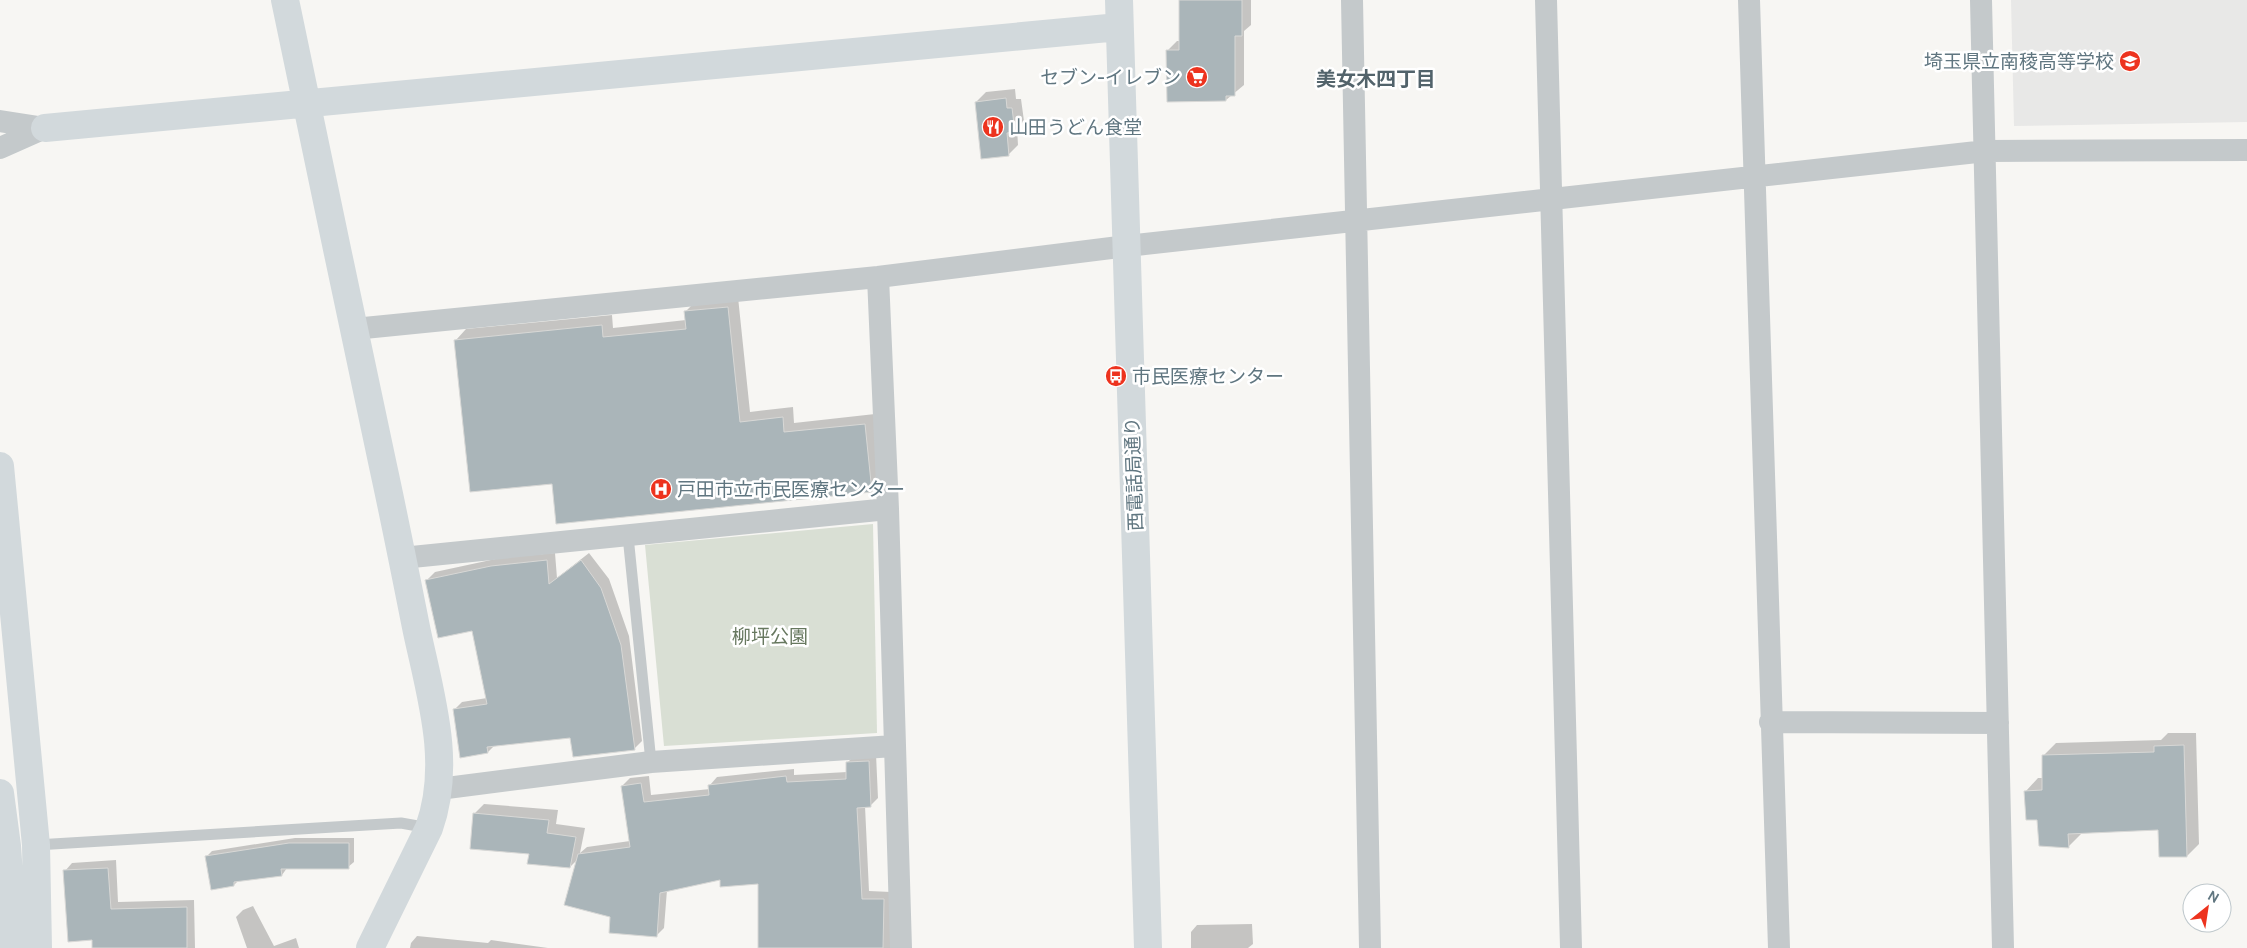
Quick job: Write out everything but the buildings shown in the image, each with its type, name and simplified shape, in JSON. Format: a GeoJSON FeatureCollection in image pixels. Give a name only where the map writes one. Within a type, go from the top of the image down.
{"type":"FeatureCollection","features":[{"type":"Feature","properties":{"kind":"main road"},"geometry":{"type":"LineString","coordinates":[[285,0],[402,558],[436,725],[440,758],[436,809],[429,828],[370,948]]}},
{"type":"Feature","properties":{"kind":"main road","name":"西電話局通り"},"geometry":{"type":"LineString","coordinates":[[1119,0],[1148,948]]}},
{"type":"Feature","properties":{"kind":"main road"},"geometry":{"type":"LineString","coordinates":[[45,128],[1119,27]]}},
{"type":"Feature","properties":{"kind":"main road"},"geometry":{"type":"LineString","coordinates":[[0,466],[36,845],[38,948]]}},
{"type":"Feature","properties":{"kind":"main road"},"geometry":{"type":"LineString","coordinates":[[0,793],[7,846],[14,948]]}},
{"type":"Feature","properties":{"kind":"street"},"geometry":{"type":"LineString","coordinates":[[1352,0],[1358,220],[1370,948]]}},
{"type":"Feature","properties":{"kind":"street"},"geometry":{"type":"LineString","coordinates":[[1546,0],[1571,948]]}},
{"type":"Feature","properties":{"kind":"street"},"geometry":{"type":"LineString","coordinates":[[1749,0],[1770,722],[1779,948]]}},
{"type":"Feature","properties":{"kind":"street"},"geometry":{"type":"LineString","coordinates":[[1981,0],[1986,150],[2003,948]]}},
{"type":"Feature","properties":{"kind":"street"},"geometry":{"type":"LineString","coordinates":[[0,121],[45,128]]}},
{"type":"Feature","properties":{"kind":"street"},"geometry":{"type":"LineString","coordinates":[[0,148],[45,128]]}},
{"type":"Feature","properties":{"kind":"street"},"geometry":{"type":"LineString","coordinates":[[354,329],[878,277],[1127,246],[1986,150],[2247,150]]}},
{"type":"Feature","properties":{"kind":"street"},"geometry":{"type":"LineString","coordinates":[[878,277],[888,509],[901,948]]}},
{"type":"Feature","properties":{"kind":"street"},"geometry":{"type":"LineString","coordinates":[[402,558],[888,509]]}},
{"type":"Feature","properties":{"kind":"street"},"geometry":{"type":"LineString","coordinates":[[1770,722],[1998,723]]}},
{"type":"Feature","properties":{"kind":"street"},"geometry":{"type":"LineString","coordinates":[[439,789],[651,762],[894,746]]}},
{"type":"Feature","properties":{"kind":"lane"},"geometry":{"type":"LineString","coordinates":[[628,536],[651,762]]}},
{"type":"Feature","properties":{"kind":"lane"},"geometry":{"type":"LineString","coordinates":[[36,845],[401,823],[429,828]]}},
{"type":"Feature","properties":{"kind":"shaded area","name":"埼玉県立南稜高等学校"},"geometry":{"type":"Polygon","coordinates":[[[2011,0],[2247,0],[2247,122],[2014,126],[2011,0]]]}},
{"type":"Feature","properties":{"kind":"green space","name":"柳坪公園"},"geometry":{"type":"Polygon","coordinates":[[[873,524],[877,733],[664,746],[645,545],[873,524]]]}},
{"type":"Feature","properties":{"kind":"place","name":"埼玉県立南稜高等学校"},"geometry":{"type":"Point","coordinates":[2130,61]}},
{"type":"Feature","properties":{"kind":"place","name":"セブン-イレブン"},"geometry":{"type":"Point","coordinates":[1197,77]}},
{"type":"Feature","properties":{"kind":"place","name":"山田うどん食堂"},"geometry":{"type":"Point","coordinates":[993,127]}},
{"type":"Feature","properties":{"kind":"place","name":"市民医療センター"},"geometry":{"type":"Point","coordinates":[1116,376]}},
{"type":"Feature","properties":{"kind":"place","name":"戸田市立市民医療センター"},"geometry":{"type":"Point","coordinates":[661,489]}},
{"type":"Feature","properties":{"kind":"district","name":"美女木四丁目"},"geometry":{"type":"Point","coordinates":[1376,79]}}]}
